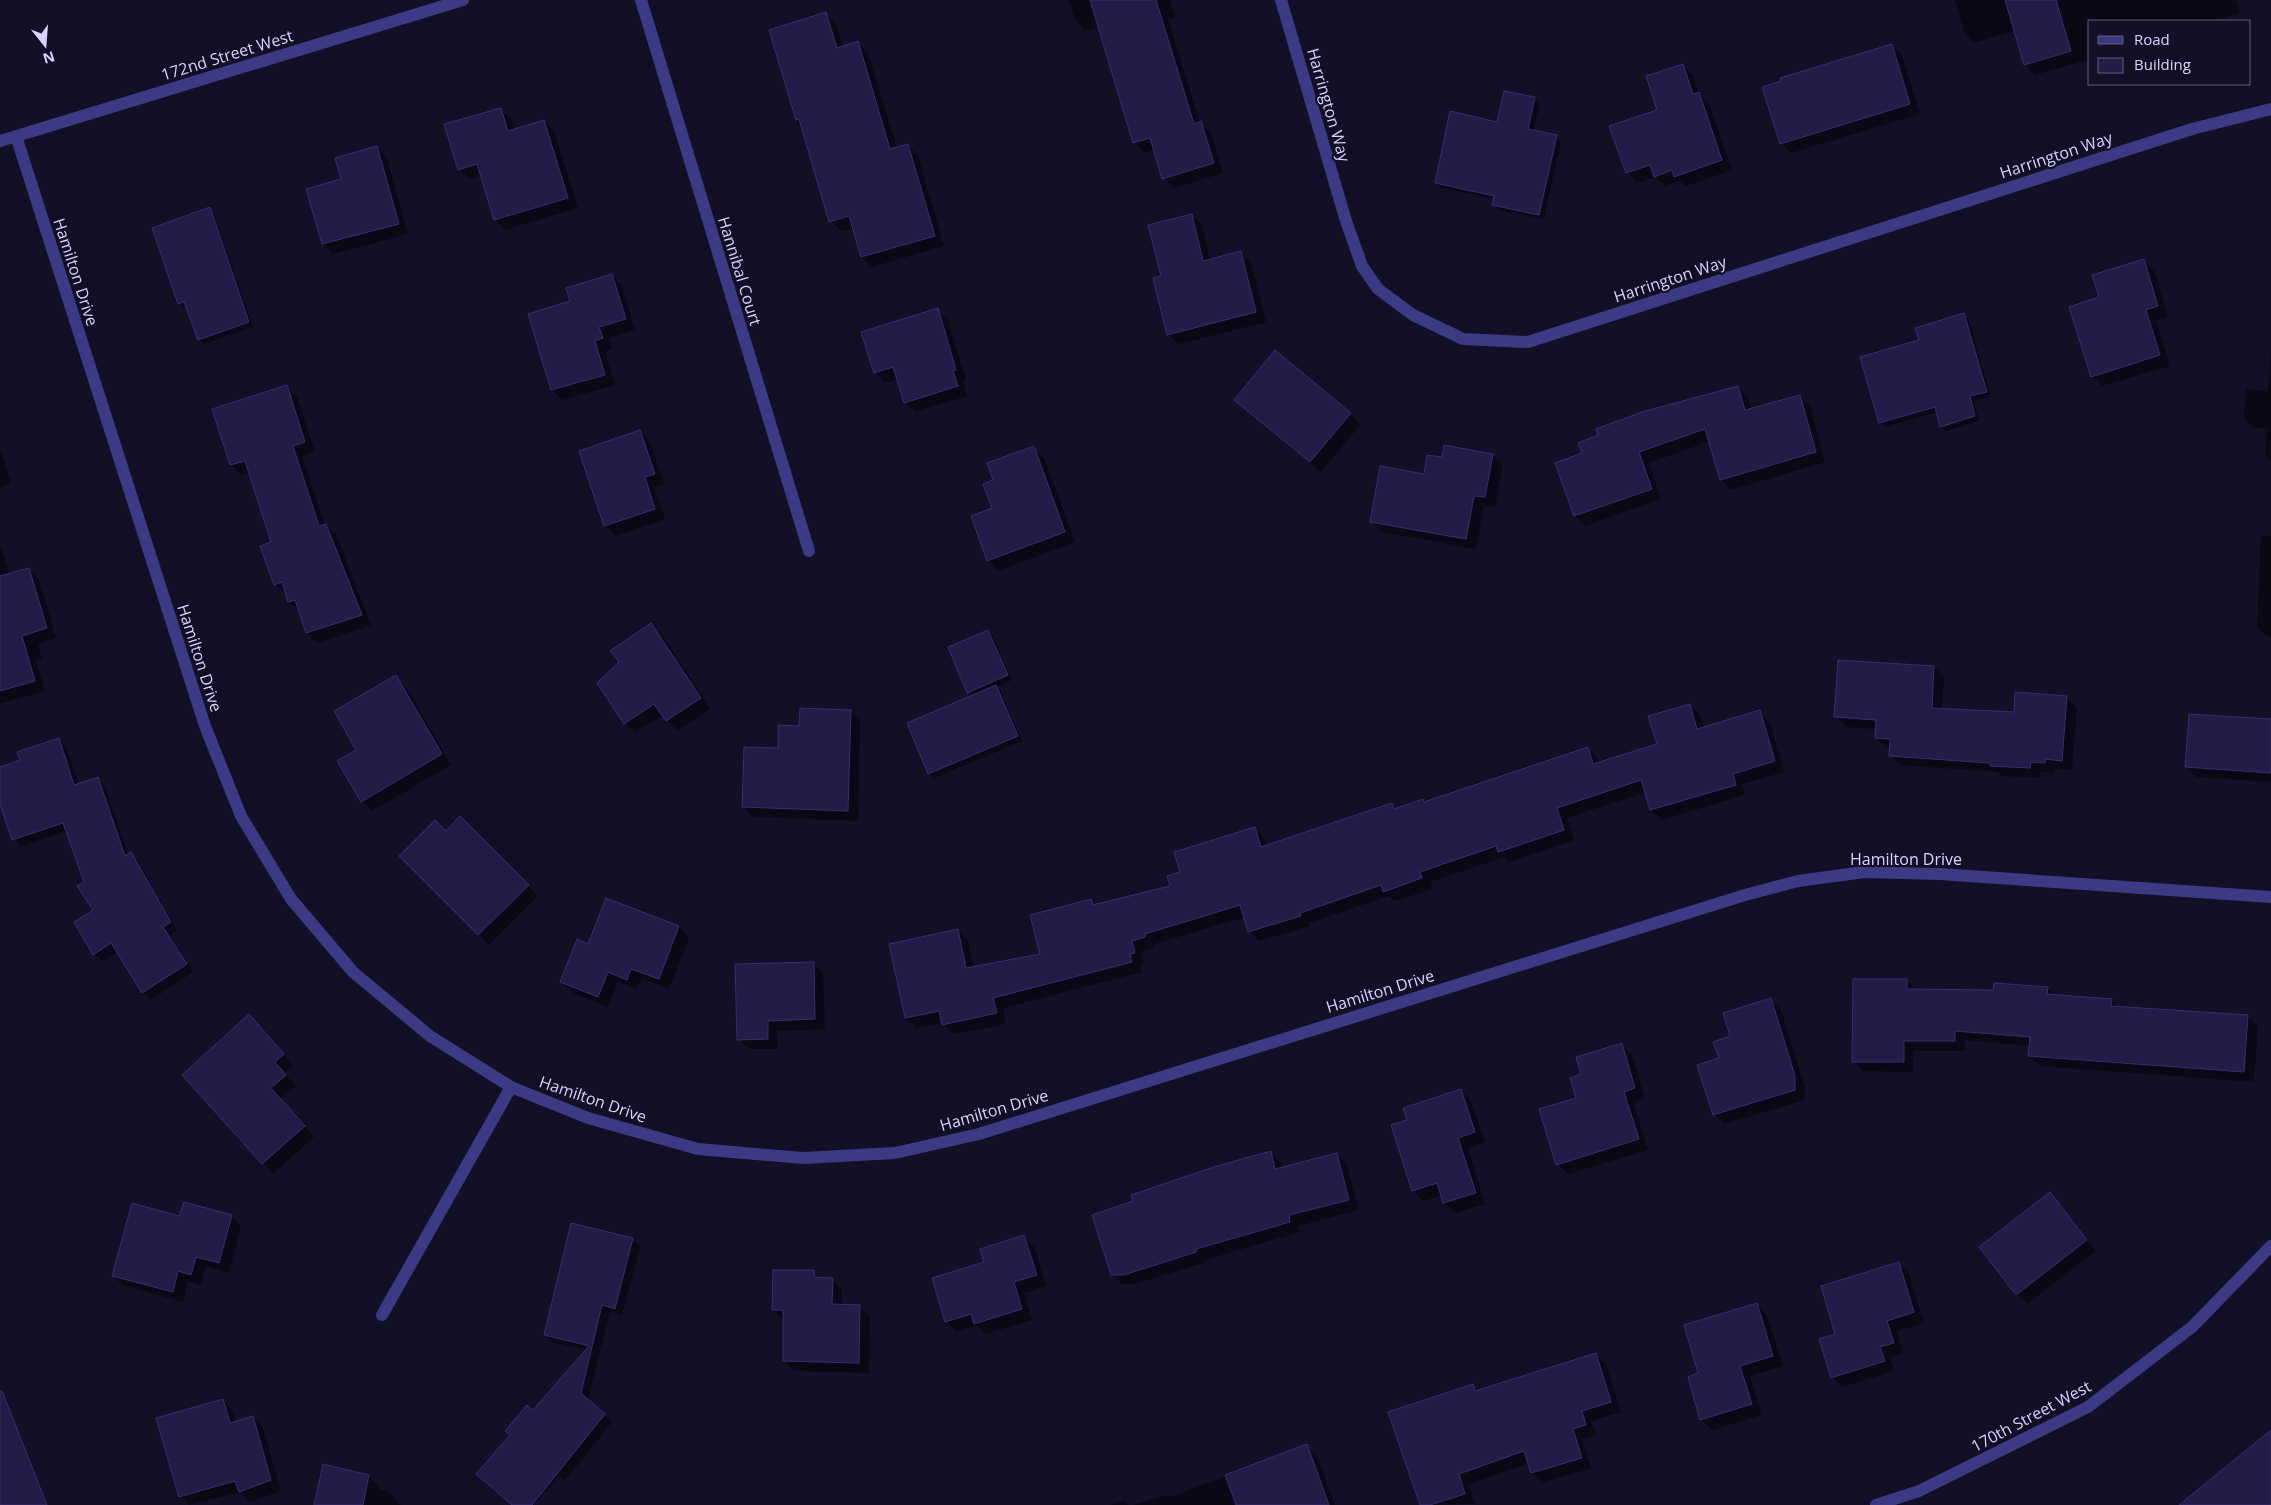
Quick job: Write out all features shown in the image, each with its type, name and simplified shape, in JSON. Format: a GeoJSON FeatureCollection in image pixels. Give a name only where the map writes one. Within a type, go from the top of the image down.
{"type":"FeatureCollection","features":[{"type":"Feature","properties":{"kind":"street","name":"172nd Street West"},"geometry":{"type":"LineString","coordinates":[[0,141],[463,0]]}},
{"type":"Feature","properties":{"kind":"street","name":"Hannibal Court"},"geometry":{"type":"LineString","coordinates":[[641,0],[809,551]]}},
{"type":"Feature","properties":{"kind":"street","name":"Harrington Way"},"geometry":{"type":"LineString","coordinates":[[1280,0],[1346,221],[1362,266],[1378,288],[1413,315],[1463,339],[1528,342],[2192,129],[2271,108]]}},
{"type":"Feature","properties":{"kind":"street","name":"Hamilton Drive"},"geometry":{"type":"LineString","coordinates":[[16,136],[205,726],[241,816],[290,898],[353,972],[430,1036],[512,1087],[588,1118],[698,1150],[803,1158],[895,1154],[979,1134],[1745,894],[1798,881],[1864,872],[1940,874],[2271,897]]}},
{"type":"Feature","properties":{"kind":"street"},"geometry":{"type":"LineString","coordinates":[[382,1315],[512,1087]]}},
{"type":"Feature","properties":{"kind":"street","name":"170th Street West"},"geometry":{"type":"LineString","coordinates":[[1876,1505],[1919,1492],[2088,1407],[2192,1327],[2271,1246]]}},
{"type":"Feature","properties":{"kind":"building"},"geometry":{"type":"Polygon","coordinates":[[[1090,0],[1156,0],[1194,124],[1201,121],[1214,163],[1162,179],[1150,138],[1133,143],[1090,0]]]}},
{"type":"Feature","properties":{"kind":"building"},"geometry":{"type":"Polygon","coordinates":[[[2005,0],[2056,0],[2071,51],[2024,65],[2005,0]]]}},
{"type":"Feature","properties":{"kind":"building"},"geometry":{"type":"Polygon","coordinates":[[[826,12],[837,48],[858,41],[890,149],[908,144],[935,236],[861,257],[849,216],[829,222],[799,119],[796,120],[769,30],[826,12]]]}},
{"type":"Feature","properties":{"kind":"building"},"geometry":{"type":"Polygon","coordinates":[[[1892,44],[1910,104],[1780,144],[1762,87],[1781,81],[1780,78],[1892,44]]]}},
{"type":"Feature","properties":{"kind":"building"},"geometry":{"type":"Polygon","coordinates":[[[1683,64],[1693,94],[1699,92],[1722,160],[1674,177],[1672,170],[1654,177],[1650,165],[1626,173],[1609,126],[1657,110],[1646,76],[1683,64]]]}},
{"type":"Feature","properties":{"kind":"building"},"geometry":{"type":"Polygon","coordinates":[[[1504,91],[1535,97],[1528,129],[1557,135],[1539,215],[1492,205],[1494,196],[1435,183],[1450,111],[1497,122],[1504,91]]]}},
{"type":"Feature","properties":{"kind":"building"},"geometry":{"type":"Polygon","coordinates":[[[501,108],[508,131],[544,120],[568,198],[494,220],[477,164],[458,170],[444,124],[501,108]]]}},
{"type":"Feature","properties":{"kind":"building"},"geometry":{"type":"Polygon","coordinates":[[[377,146],[399,224],[322,244],[306,189],[341,179],[335,158],[377,146]]]}},
{"type":"Feature","properties":{"kind":"building"},"geometry":{"type":"Polygon","coordinates":[[[210,207],[249,322],[198,340],[184,302],[178,304],[152,228],[210,207]]]}},
{"type":"Feature","properties":{"kind":"building"},"geometry":{"type":"Polygon","coordinates":[[[1192,214],[1203,261],[1241,251],[1256,312],[1167,335],[1153,278],[1161,276],[1148,225],[1192,214]]]}},
{"type":"Feature","properties":{"kind":"building"},"geometry":{"type":"Polygon","coordinates":[[[2144,259],[2158,306],[2146,310],[2160,355],[2091,377],[2069,307],[2099,297],[2092,275],[2144,259]]]}},
{"type":"Feature","properties":{"kind":"building"},"geometry":{"type":"Polygon","coordinates":[[[612,274],[626,319],[599,327],[603,338],[595,341],[605,375],[551,390],[528,314],[570,301],[566,288],[612,274]]]}},
{"type":"Feature","properties":{"kind":"building"},"geometry":{"type":"Polygon","coordinates":[[[938,308],[956,370],[953,371],[958,386],[904,403],[893,367],[874,373],[861,332],[938,308]]]}},
{"type":"Feature","properties":{"kind":"building"},"geometry":{"type":"Polygon","coordinates":[[[1964,313],[1987,392],[1970,396],[1975,416],[1940,427],[1935,407],[1879,423],[1860,357],[1919,340],[1915,328],[1964,313]]]}},
{"type":"Feature","properties":{"kind":"building"},"geometry":{"type":"Polygon","coordinates":[[[1275,350],[1351,413],[1310,462],[1234,400],[1275,350]]]}},
{"type":"Feature","properties":{"kind":"building"},"geometry":{"type":"Polygon","coordinates":[[[287,385],[305,442],[293,446],[319,526],[326,524],[362,615],[306,633],[295,600],[288,602],[282,582],[274,585],[260,546],[271,542],[245,461],[230,465],[212,409],[287,385]]]}},
{"type":"Feature","properties":{"kind":"building"},"geometry":{"type":"Polygon","coordinates":[[[1738,386],[1745,410],[1800,395],[1816,452],[1720,480],[1705,429],[1639,452],[1652,489],[1574,516],[1555,463],[1582,453],[1578,443],[1598,435],[1596,429],[1642,412],[1738,386]]]}},
{"type":"Feature","properties":{"kind":"building"},"geometry":{"type":"Polygon","coordinates":[[[640,430],[655,474],[645,477],[655,509],[604,526],[579,451],[640,430]]]}},
{"type":"Feature","properties":{"kind":"building"},"geometry":{"type":"Polygon","coordinates":[[[1444,445],[1493,454],[1485,497],[1474,496],[1466,539],[1370,522],[1380,466],[1424,474],[1427,455],[1442,457],[1444,445]]]}},
{"type":"Feature","properties":{"kind":"building"},"geometry":{"type":"Polygon","coordinates":[[[1034,446],[1065,532],[987,561],[971,516],[992,508],[983,484],[993,480],[987,463],[1034,446]]]}},
{"type":"Feature","properties":{"kind":"building"},"geometry":{"type":"Polygon","coordinates":[[[29,568],[47,628],[22,636],[35,681],[0,691],[0,576],[29,568]]]}},
{"type":"Feature","properties":{"kind":"building"},"geometry":{"type":"Polygon","coordinates":[[[651,623],[701,698],[666,721],[654,704],[624,724],[597,683],[619,662],[610,651],[651,623]]]}},
{"type":"Feature","properties":{"kind":"building"},"geometry":{"type":"Polygon","coordinates":[[[988,630],[1008,675],[967,693],[948,647],[988,630]]]}},
{"type":"Feature","properties":{"kind":"building"},"geometry":{"type":"Polygon","coordinates":[[[1838,660],[1934,666],[1932,708],[2014,712],[2015,692],[2067,696],[2062,761],[2045,759],[2045,763],[2031,762],[2030,768],[1990,766],[1990,763],[1889,756],[1890,739],[1875,738],[1876,720],[1834,717],[1838,660]]]}},
{"type":"Feature","properties":{"kind":"building"},"geometry":{"type":"Polygon","coordinates":[[[396,675],[442,754],[361,802],[337,761],[356,750],[334,711],[396,675]]]}},
{"type":"Feature","properties":{"kind":"building"},"geometry":{"type":"Polygon","coordinates":[[[996,685],[1018,736],[928,774],[907,723],[996,685]]]}},
{"type":"Feature","properties":{"kind":"building"},"geometry":{"type":"Polygon","coordinates":[[[1690,704],[1697,729],[1760,710],[1775,761],[1733,774],[1736,785],[1650,810],[1641,780],[1557,808],[1564,830],[1498,852],[1496,846],[1420,872],[1422,878],[1383,892],[1381,885],[1300,913],[1301,916],[1248,932],[1240,905],[1145,934],[1145,937],[1132,941],[1135,953],[1130,954],[1132,962],[993,998],[997,1013],[942,1025],[939,1011],[905,1018],[889,944],[958,929],[966,968],[1040,954],[1030,915],[1091,899],[1093,905],[1170,886],[1167,876],[1180,872],[1174,852],[1255,827],[1261,847],[1392,803],[1394,809],[1423,799],[1424,802],[1588,747],[1593,764],[1657,744],[1648,716],[1690,704]]]}},
{"type":"Feature","properties":{"kind":"building"},"geometry":{"type":"Polygon","coordinates":[[[800,708],[851,710],[848,811],[742,807],[744,747],[778,748],[778,725],[799,726],[800,708]]]}},
{"type":"Feature","properties":{"kind":"building"},"geometry":{"type":"Polygon","coordinates":[[[2189,714],[2271,719],[2271,773],[2185,767],[2189,714]]]}},
{"type":"Feature","properties":{"kind":"building"},"geometry":{"type":"Polygon","coordinates":[[[59,738],[74,785],[98,777],[125,856],[131,852],[171,922],[163,927],[187,964],[142,993],[111,943],[93,955],[74,922],[93,910],[77,886],[84,882],[63,823],[12,840],[0,804],[0,767],[20,760],[17,752],[59,738]]]}},
{"type":"Feature","properties":{"kind":"building"},"geometry":{"type":"Polygon","coordinates":[[[460,816],[529,885],[478,935],[399,856],[435,820],[446,831],[460,816]]]}},
{"type":"Feature","properties":{"kind":"building"},"geometry":{"type":"Polygon","coordinates":[[[606,898],[679,926],[659,979],[631,969],[627,980],[608,972],[598,997],[560,982],[577,939],[588,944],[606,898]]]}},
{"type":"Feature","properties":{"kind":"building"},"geometry":{"type":"Polygon","coordinates":[[[814,962],[815,1019],[768,1021],[768,1039],[737,1040],[735,964],[814,962]]]}},
{"type":"Feature","properties":{"kind":"building"},"geometry":{"type":"Polygon","coordinates":[[[1853,979],[1907,979],[1907,989],[1993,990],[1994,983],[2048,987],[2047,994],[2112,999],[2111,1006],[2248,1015],[2244,1072],[2028,1056],[2030,1037],[1955,1031],[1955,1041],[1904,1041],[1904,1062],[1852,1062],[1853,979]]]}},
{"type":"Feature","properties":{"kind":"building"},"geometry":{"type":"Polygon","coordinates":[[[1771,998],[1795,1076],[1795,1090],[1713,1115],[1697,1065],[1719,1058],[1713,1042],[1730,1036],[1723,1013],[1771,998]]]}},
{"type":"Feature","properties":{"kind":"building"},"geometry":{"type":"Polygon","coordinates":[[[249,1014],[284,1054],[275,1062],[286,1075],[271,1088],[305,1126],[262,1164],[182,1075],[249,1014]]]}},
{"type":"Feature","properties":{"kind":"building"},"geometry":{"type":"Polygon","coordinates":[[[1622,1043],[1635,1088],[1624,1092],[1639,1139],[1556,1165],[1539,1109],[1576,1098],[1570,1078],[1581,1074],[1576,1057],[1622,1043]]]}},
{"type":"Feature","properties":{"kind":"building"},"geometry":{"type":"Polygon","coordinates":[[[1461,1089],[1475,1132],[1458,1138],[1476,1193],[1443,1203],[1437,1183],[1412,1191],[1391,1125],[1407,1120],[1403,1108],[1461,1089]]]}},
{"type":"Feature","properties":{"kind":"building"},"geometry":{"type":"Polygon","coordinates":[[[1271,1151],[1275,1169],[1337,1153],[1349,1200],[1289,1215],[1290,1222],[1196,1249],[1196,1252],[1124,1275],[1111,1275],[1092,1215],[1133,1201],[1131,1195],[1217,1166],[1271,1151]]]}},
{"type":"Feature","properties":{"kind":"building"},"geometry":{"type":"Polygon","coordinates":[[[2050,1192],[2087,1240],[2016,1295],[1979,1247],[2050,1192]]]}},
{"type":"Feature","properties":{"kind":"building"},"geometry":{"type":"Polygon","coordinates":[[[184,1202],[232,1215],[219,1263],[196,1257],[191,1275],[178,1271],[173,1292],[112,1276],[132,1203],[179,1216],[184,1202]]]}},
{"type":"Feature","properties":{"kind":"building"},"geometry":{"type":"Polygon","coordinates":[[[571,1223],[633,1238],[615,1309],[602,1305],[581,1393],[605,1414],[532,1505],[512,1505],[476,1474],[510,1435],[505,1431],[527,1405],[533,1410],[589,1346],[544,1335],[571,1223]]]}},
{"type":"Feature","properties":{"kind":"building"},"geometry":{"type":"Polygon","coordinates":[[[1024,1235],[1037,1275],[1014,1282],[1022,1309],[974,1324],[971,1314],[945,1322],[932,1278],[984,1262],[980,1249],[1024,1235]]]}},
{"type":"Feature","properties":{"kind":"building"},"geometry":{"type":"Polygon","coordinates":[[[1899,1262],[1914,1312],[1887,1321],[1894,1343],[1880,1347],[1885,1361],[1831,1378],[1819,1339],[1835,1334],[1821,1286],[1899,1262]]]}},
{"type":"Feature","properties":{"kind":"building"},"geometry":{"type":"Polygon","coordinates":[[[773,1270],[814,1270],[815,1277],[833,1278],[832,1304],[860,1305],[859,1363],[783,1361],[783,1310],[772,1310],[773,1270]]]}},
{"type":"Feature","properties":{"kind":"building"},"geometry":{"type":"Polygon","coordinates":[[[1757,1303],[1773,1356],[1740,1366],[1752,1404],[1700,1420],[1688,1377],[1698,1373],[1684,1325],[1757,1303]]]}},
{"type":"Feature","properties":{"kind":"building"},"geometry":{"type":"Polygon","coordinates":[[[1596,1353],[1611,1402],[1582,1411],[1586,1425],[1573,1429],[1582,1458],[1531,1473],[1524,1451],[1459,1474],[1465,1494],[1430,1505],[1420,1505],[1388,1412],[1473,1384],[1475,1391],[1596,1353]]]}},
{"type":"Feature","properties":{"kind":"building"},"geometry":{"type":"Polygon","coordinates":[[[0,1391],[2,1391],[47,1505],[0,1505],[0,1391]]]}},
{"type":"Feature","properties":{"kind":"building"},"geometry":{"type":"Polygon","coordinates":[[[223,1399],[230,1423],[253,1416],[271,1480],[239,1492],[235,1481],[179,1497],[156,1418],[223,1399]]]}},
{"type":"Feature","properties":{"kind":"building"},"geometry":{"type":"Polygon","coordinates":[[[2271,1430],[2271,1505],[2179,1505],[2271,1430]]]}},
{"type":"Feature","properties":{"kind":"building"},"geometry":{"type":"Polygon","coordinates":[[[1307,1444],[1329,1505],[1236,1505],[1225,1475],[1307,1444]]]}},
{"type":"Feature","properties":{"kind":"building"},"geometry":{"type":"Polygon","coordinates":[[[323,1464],[369,1475],[363,1505],[314,1505],[323,1464]]]}}]}
